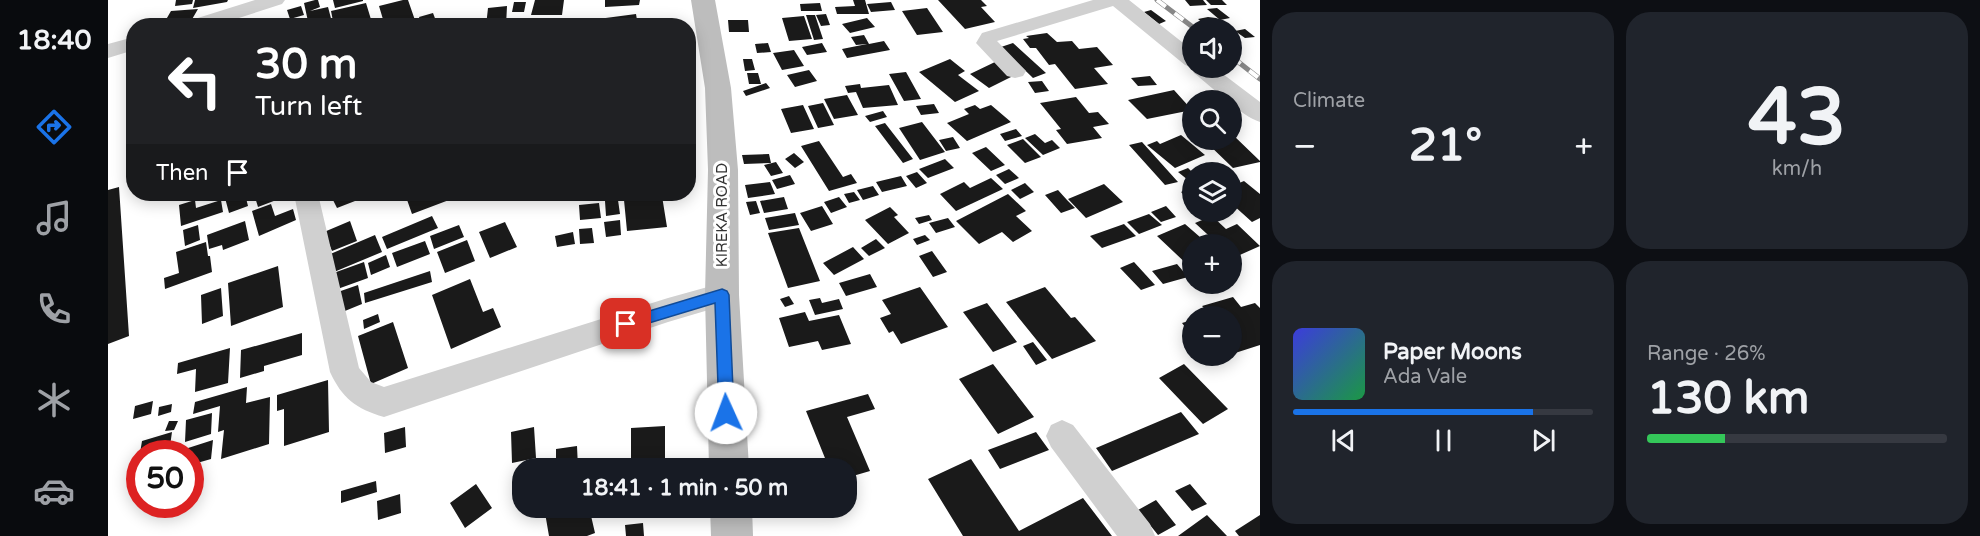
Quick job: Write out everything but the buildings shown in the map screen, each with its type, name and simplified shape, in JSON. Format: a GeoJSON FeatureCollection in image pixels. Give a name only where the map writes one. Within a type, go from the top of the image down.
{"type":"FeatureCollection","features":[{"type":"Feature","properties":{"kind":"main road","name":"KIREKA ROAD"},"geometry":{"type":"LineString","coordinates":[[703,0],[718,88],[723,170],[722,295],[729,458]]}},
{"type":"Feature","properties":{"kind":"main road"},"geometry":{"type":"LineString","coordinates":[[731,518],[732,536]]}},
{"type":"Feature","properties":{"kind":"street"},"geometry":{"type":"LineString","coordinates":[[218,18],[275,0]]}},
{"type":"Feature","properties":{"kind":"street"},"geometry":{"type":"LineString","coordinates":[[1015,71],[986,44],[986,39],[1052,7],[1108,1],[1182,53]]}},
{"type":"Feature","properties":{"kind":"street"},"geometry":{"type":"LineString","coordinates":[[108,51],[126,45]]}},
{"type":"Feature","properties":{"kind":"street"},"geometry":{"type":"LineString","coordinates":[[1215,78],[1260,114]]}},
{"type":"Feature","properties":{"kind":"street"},"geometry":{"type":"LineString","coordinates":[[308,201],[345,372],[354,389],[365,398],[384,402],[668,310],[722,295]]}},
{"type":"Feature","properties":{"kind":"street"},"geometry":{"type":"LineString","coordinates":[[1062,436],[1138,536]]}},
{"type":"Feature","properties":{"kind":"railway"},"geometry":{"type":"LineString","coordinates":[[1157,0],[1182,19]]}},
{"type":"Feature","properties":{"kind":"railway"},"geometry":{"type":"LineString","coordinates":[[1242,65],[1260,79]]}},
{"type":"Feature","properties":{"kind":"route"},"geometry":{"type":"LineString","coordinates":[[626,324],[722,295],[726,413]]}}]}
